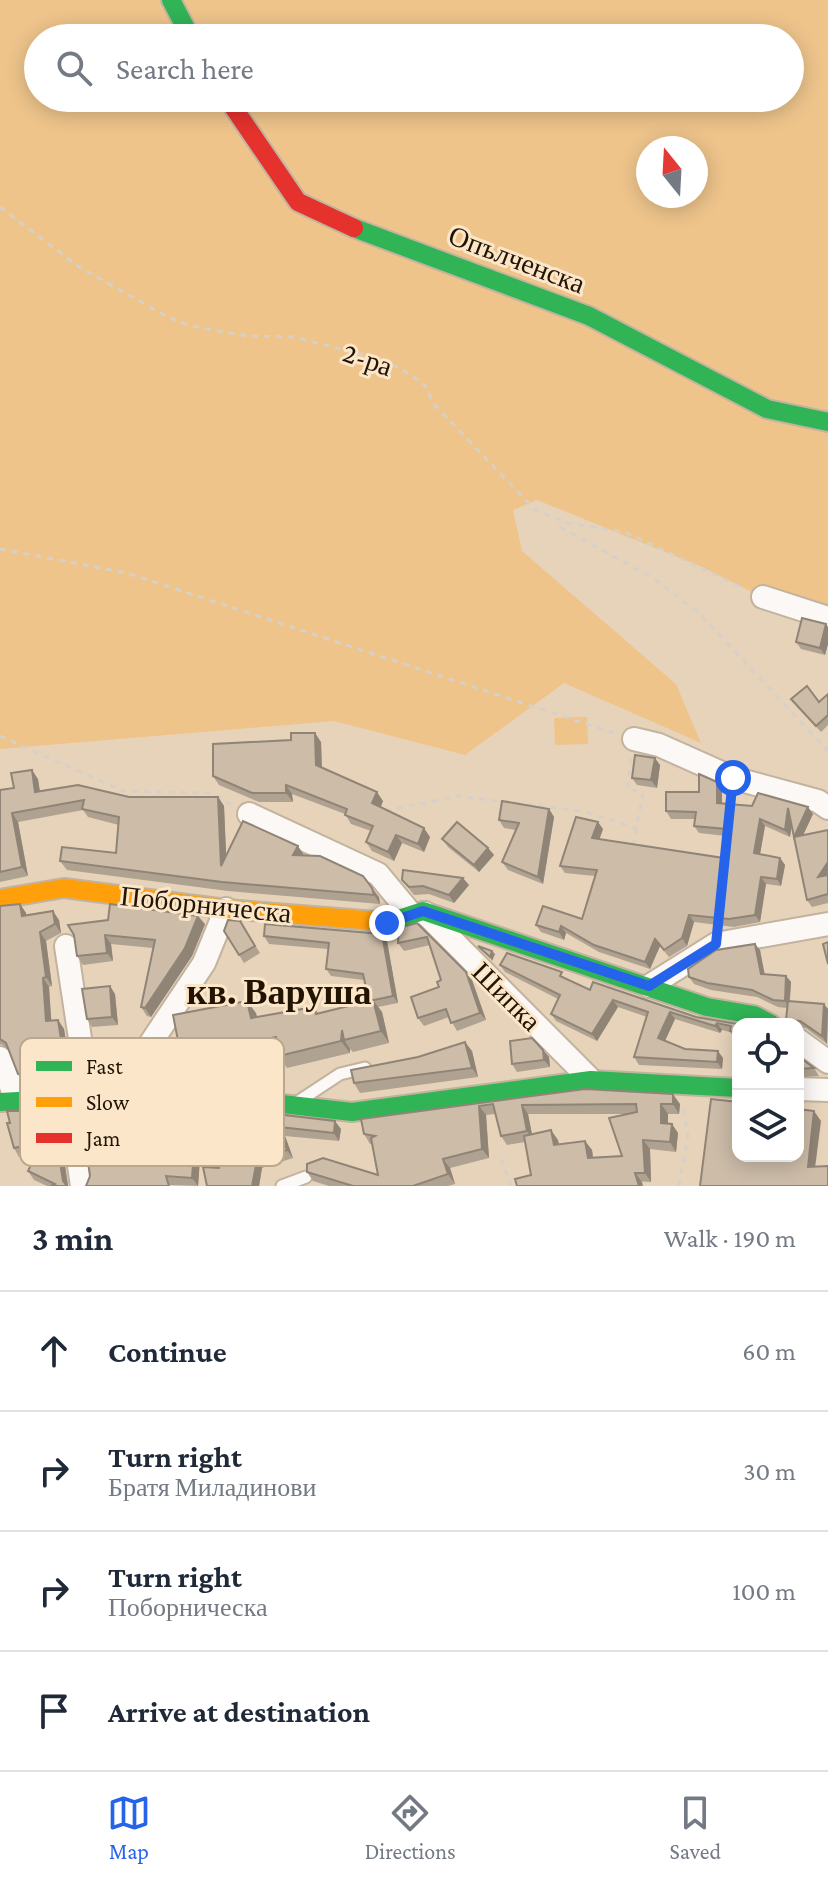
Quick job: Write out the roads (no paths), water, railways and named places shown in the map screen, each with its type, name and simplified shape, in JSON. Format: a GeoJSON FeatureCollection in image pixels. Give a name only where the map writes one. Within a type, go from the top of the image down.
{"type":"FeatureCollection","features":[{"type":"Feature","properties":{"kind":"street"},"geometry":{"type":"LineString","coordinates":[[171,0],[184,24]]}},
{"type":"Feature","properties":{"kind":"street","name":"Опълченска"},"geometry":{"type":"LineString","coordinates":[[237,112],[298,202],[341,223],[589,316],[767,409],[828,422]]}},
{"type":"Feature","properties":{"kind":"street"},"geometry":{"type":"LineString","coordinates":[[763,597],[828,618]]}},
{"type":"Feature","properties":{"kind":"street"},"geometry":{"type":"LineString","coordinates":[[634,739],[659,745],[733,778],[818,801],[828,808]]}},
{"type":"Feature","properties":{"kind":"street"},"geometry":{"type":"LineString","coordinates":[[249,814],[378,874],[417,913]]}},
{"type":"Feature","properties":{"kind":"street","name":"Поборническа"},"geometry":{"type":"LineString","coordinates":[[0,899],[64,888],[226,909],[387,923],[417,913],[707,1007],[760,1018]]}},
{"type":"Feature","properties":{"kind":"street"},"geometry":{"type":"LineString","coordinates":[[154,1038],[204,963],[226,909]]}},
{"type":"Feature","properties":{"kind":"street","name":"Шипка"},"geometry":{"type":"LineString","coordinates":[[417,913],[591,1080]]}},
{"type":"Feature","properties":{"kind":"street"},"geometry":{"type":"LineString","coordinates":[[649,986],[716,944],[828,924]]}},
{"type":"Feature","properties":{"kind":"street"},"geometry":{"type":"LineString","coordinates":[[66,946],[74,1038]]}},
{"type":"Feature","properties":{"kind":"street"},"geometry":{"type":"LineString","coordinates":[[804,1044],[828,1062]]}},
{"type":"Feature","properties":{"kind":"street"},"geometry":{"type":"LineString","coordinates":[[0,1058],[8,1100]]}},
{"type":"Feature","properties":{"kind":"street"},"geometry":{"type":"LineString","coordinates":[[284,1104],[352,1112],[591,1080],[732,1088]]}},
{"type":"Feature","properties":{"kind":"street"},"geometry":{"type":"LineString","coordinates":[[804,1089],[828,1090]]}},
{"type":"Feature","properties":{"kind":"street"},"geometry":{"type":"LineString","coordinates":[[81,1166],[82,1186]]}},
{"type":"Feature","properties":{"kind":"lane"},"geometry":{"type":"LineString","coordinates":[[293,1105],[340,1074],[379,1065]]}},
{"type":"Feature","properties":{"kind":"lane"},"geometry":{"type":"LineString","coordinates":[[282,1186],[306,1177]]}},
{"type":"Feature","properties":{"kind":"district","name":"кв. Варуша"},"geometry":{"type":"Point","coordinates":[279,991]}}]}
